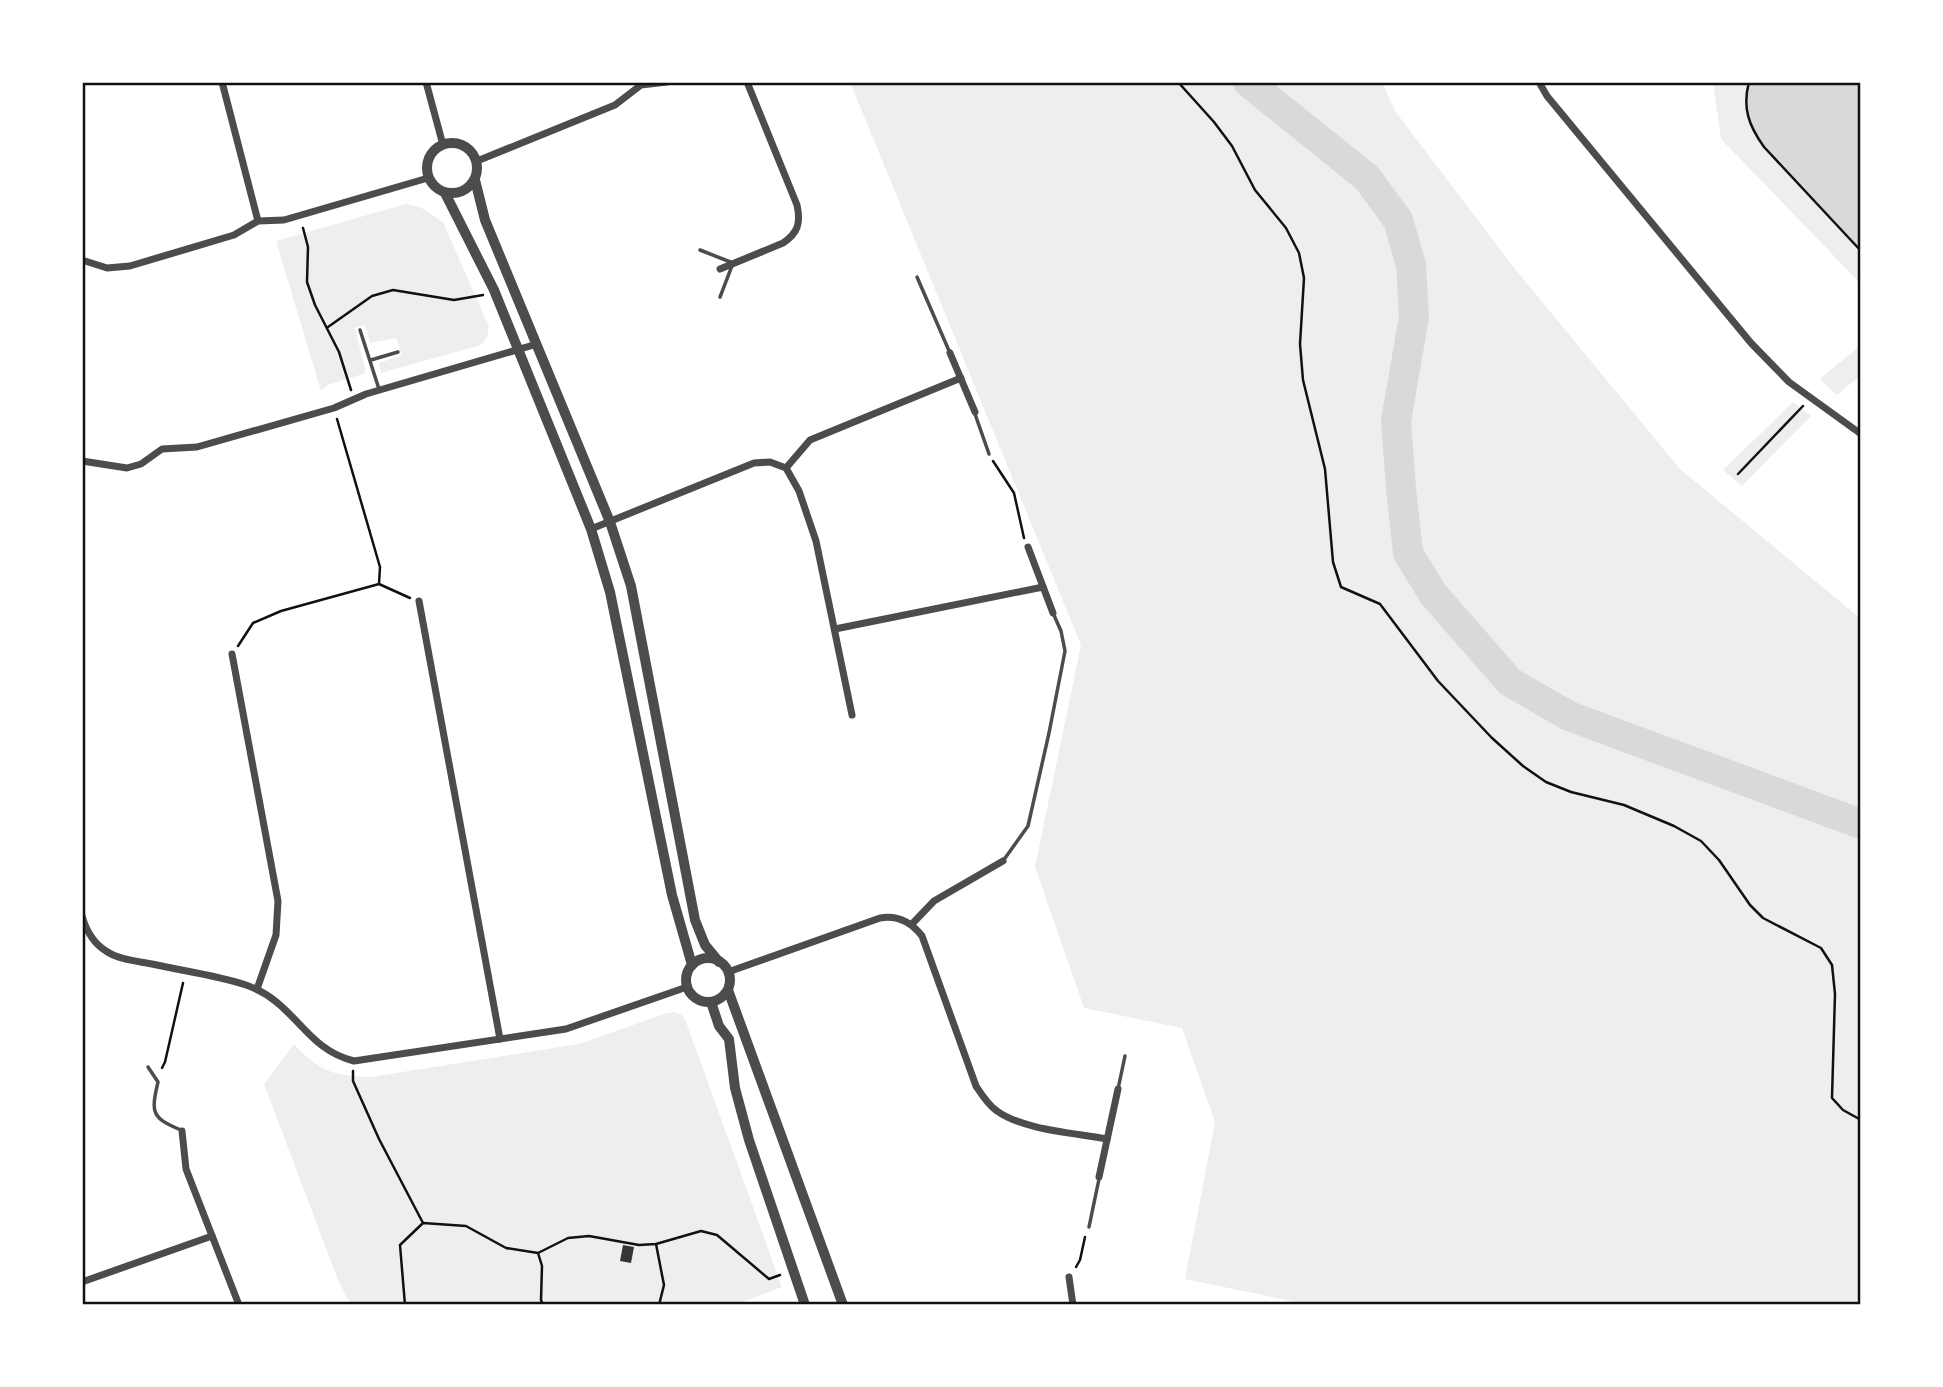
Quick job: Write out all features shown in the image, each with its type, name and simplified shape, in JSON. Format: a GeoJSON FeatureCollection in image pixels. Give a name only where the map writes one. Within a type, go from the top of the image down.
{"type":"FeatureCollection","features":[{"type":"Feature","properties":{"kind":"street"},"geometry":{"type":"LineString","coordinates":[[222,82],[258,221]]}},
{"type":"Feature","properties":{"kind":"street"},"geometry":{"type":"LineString","coordinates":[[426,82],[443,145]]}},
{"type":"Feature","properties":{"kind":"street"},"geometry":{"type":"LineString","coordinates":[[477,161],[615,105],[641,84],[667,82]]}},
{"type":"Feature","properties":{"kind":"street"},"geometry":{"type":"LineString","coordinates":[[720,269],[783,243],[792,237],[799,224],[797,205],[747,82]]}},
{"type":"Feature","properties":{"kind":"street"},"geometry":{"type":"LineString","coordinates":[[1539,82],[1547,96],[1751,343],[1789,382],[1861,434]]}},
{"type":"Feature","properties":{"kind":"street"},"geometry":{"type":"LineString","coordinates":[[728,990],[711,1002],[694,997],[687,987],[686,979],[692,965],[672,895],[610,592],[591,529],[494,290],[445,193],[433,186],[428,178],[429,157],[443,145],[458,143],[466,147],[477,161],[475,180],[485,219],[610,522],[631,586],[695,920],[705,946],[728,972],[728,990],[843,1305]]}},
{"type":"Feature","properties":{"kind":"street"},"geometry":{"type":"LineString","coordinates":[[82,260],[107,268],[130,266],[234,235],[258,221],[285,220],[428,178]]}},
{"type":"Feature","properties":{"kind":"street"},"geometry":{"type":"LineString","coordinates":[[445,193],[462,192],[475,180]]}},
{"type":"Feature","properties":{"kind":"street"},"geometry":{"type":"LineString","coordinates":[[82,461],[127,468],[141,464],[162,449],[197,447],[334,408],[380,391],[537,344]]}},
{"type":"Feature","properties":{"kind":"street"},"geometry":{"type":"LineString","coordinates":[[950,353],[975,412]]}},
{"type":"Feature","properties":{"kind":"street"},"geometry":{"type":"LineString","coordinates":[[786,468],[810,440],[961,379]]}},
{"type":"Feature","properties":{"kind":"street"},"geometry":{"type":"LineString","coordinates":[[591,529],[754,464],[770,462],[786,468],[795,481],[812,526],[852,715]]}},
{"type":"Feature","properties":{"kind":"street"},"geometry":{"type":"LineString","coordinates":[[1028,547],[1054,613]]}},
{"type":"Feature","properties":{"kind":"street"},"geometry":{"type":"LineString","coordinates":[[835,629],[1043,587]]}},
{"type":"Feature","properties":{"kind":"street"},"geometry":{"type":"LineString","coordinates":[[419,601],[500,1039]]}},
{"type":"Feature","properties":{"kind":"street"},"geometry":{"type":"LineString","coordinates":[[232,654],[278,901],[276,934],[257,989]]}},
{"type":"Feature","properties":{"kind":"street"},"geometry":{"type":"LineString","coordinates":[[912,924],[934,901],[1003,861]]}},
{"type":"Feature","properties":{"kind":"street"},"geometry":{"type":"LineString","coordinates":[[82,916],[95,941],[115,956],[257,989],[285,1007],[326,1050],[354,1061],[572,1027],[687,987]]}},
{"type":"Feature","properties":{"kind":"street"},"geometry":{"type":"LineString","coordinates":[[728,972],[880,918],[897,918],[912,924],[922,936],[976,1086],[990,1105],[999,1113],[1023,1123],[1107,1139]]}},
{"type":"Feature","properties":{"kind":"street"},"geometry":{"type":"LineString","coordinates":[[692,965],[704,959],[719,962]]}},
{"type":"Feature","properties":{"kind":"street"},"geometry":{"type":"LineString","coordinates":[[711,1002],[719,1026],[729,1039],[734,1088],[805,1305]]}},
{"type":"Feature","properties":{"kind":"street"},"geometry":{"type":"LineString","coordinates":[[1100,1177],[1118,1089]]}},
{"type":"Feature","properties":{"kind":"street"},"geometry":{"type":"LineString","coordinates":[[182,1130],[186,1169],[239,1305]]}},
{"type":"Feature","properties":{"kind":"street"},"geometry":{"type":"LineString","coordinates":[[82,1282],[212,1236]]}},
{"type":"Feature","properties":{"kind":"street"},"geometry":{"type":"LineString","coordinates":[[1069,1277],[1073,1305]]}},
{"type":"Feature","properties":{"kind":"lane"},"geometry":{"type":"LineString","coordinates":[[701,250],[733,264],[720,297]]}},
{"type":"Feature","properties":{"kind":"lane"},"geometry":{"type":"LineString","coordinates":[[917,277],[950,353]]}},
{"type":"Feature","properties":{"kind":"lane"},"geometry":{"type":"LineString","coordinates":[[360,330],[380,391]]}},
{"type":"Feature","properties":{"kind":"lane"},"geometry":{"type":"LineString","coordinates":[[371,360],[398,352]]}},
{"type":"Feature","properties":{"kind":"lane"},"geometry":{"type":"LineString","coordinates":[[975,412],[989,454]]}},
{"type":"Feature","properties":{"kind":"lane"},"geometry":{"type":"LineString","coordinates":[[1003,861],[1028,826],[1049,733],[1065,651],[1054,613]]}},
{"type":"Feature","properties":{"kind":"lane"},"geometry":{"type":"LineString","coordinates":[[1118,1089],[1125,1056]]}},
{"type":"Feature","properties":{"kind":"lane"},"geometry":{"type":"LineString","coordinates":[[148,1067],[158,1082],[153,1104],[157,1116],[163,1123],[182,1130]]}},
{"type":"Feature","properties":{"kind":"lane"},"geometry":{"type":"LineString","coordinates":[[1088,1227],[1100,1177]]}},
{"type":"Feature","properties":{"kind":"path"},"geometry":{"type":"LineString","coordinates":[[1178,82],[1214,121],[1232,146],[1255,190],[1286,228],[1299,253],[1304,278],[1300,344],[1303,380],[1325,469],[1333,562],[1340,587],[1380,604],[1438,681],[1492,738],[1523,766],[1546,782],[1571,792],[1624,805],[1674,826],[1701,841],[1719,860],[1750,905],[1763,918],[1821,948],[1832,965],[1835,994],[1832,1098],[1843,1110],[1861,1120]]}},
{"type":"Feature","properties":{"kind":"path"},"geometry":{"type":"LineString","coordinates":[[1749,82],[1746,107],[1752,130],[1764,147],[1861,251]]}},
{"type":"Feature","properties":{"kind":"path"},"geometry":{"type":"LineString","coordinates":[[300,216],[308,247],[307,282],[339,352],[354,400]]}},
{"type":"Feature","properties":{"kind":"path"},"geometry":{"type":"LineString","coordinates":[[328,327],[372,296],[393,290],[454,300],[476,298],[494,290]]}},
{"type":"Feature","properties":{"kind":"path"},"geometry":{"type":"LineString","coordinates":[[1738,474],[1809,398]]}},
{"type":"Feature","properties":{"kind":"path"},"geometry":{"type":"LineString","coordinates":[[334,408],[380,566],[379,584]]}},
{"type":"Feature","properties":{"kind":"path"},"geometry":{"type":"LineString","coordinates":[[989,454],[1014,493],[1028,547]]}},
{"type":"Feature","properties":{"kind":"path"},"geometry":{"type":"LineString","coordinates":[[232,654],[253,623],[281,611],[379,584],[419,601]]}},
{"type":"Feature","properties":{"kind":"path"},"geometry":{"type":"LineString","coordinates":[[165,1062],[183,984]]}},
{"type":"Feature","properties":{"kind":"path"},"geometry":{"type":"LineString","coordinates":[[354,1061],[353,1081],[379,1139],[423,1223]]}},
{"type":"Feature","properties":{"kind":"path"},"geometry":{"type":"LineString","coordinates":[[405,1305],[400,1245],[423,1223],[466,1226],[506,1248],[538,1253],[568,1238],[589,1236],[639,1245],[656,1244],[701,1231],[717,1235],[769,1279],[794,1271]]}},
{"type":"Feature","properties":{"kind":"path"},"geometry":{"type":"LineString","coordinates":[[1069,1277],[1080,1260],[1088,1227]]}},
{"type":"Feature","properties":{"kind":"path"},"geometry":{"type":"LineString","coordinates":[[656,1244],[664,1285],[659,1305]]}},
{"type":"Feature","properties":{"kind":"path"},"geometry":{"type":"LineString","coordinates":[[538,1253],[542,1266],[543,1305]]}},
{"type":"Feature","properties":{"kind":"shaded area"},"geometry":{"type":"Polygon","coordinates":[[[850,82],[1382,82],[1395,111],[1515,269],[1680,469],[1861,619],[1861,1305],[1310,1305],[1185,1279],[1215,1122],[1182,1028],[1084,1008],[1035,867],[1081,645],[850,82]]]}},
{"type":"Feature","properties":{"kind":"shaded area"},"geometry":{"type":"Polygon","coordinates":[[[1713,82],[1749,82],[1785,167],[1861,251],[1861,284],[1721,139],[1713,82]]]}},
{"type":"Feature","properties":{"kind":"shaded area"},"geometry":{"type":"Polygon","coordinates":[[[1749,82],[1861,82],[1861,251],[1758,138],[1749,116],[1749,82]]]}},
{"type":"Feature","properties":{"kind":"shaded area"},"geometry":{"type":"Polygon","coordinates":[[[406,204],[420,207],[443,222],[489,327],[487,337],[481,345],[381,373],[379,363],[402,355],[396,338],[370,343],[365,325],[355,328],[366,373],[328,385],[321,391],[276,241],[406,204]]]}},
{"type":"Feature","properties":{"kind":"shaded area"},"geometry":{"type":"Polygon","coordinates":[[[1861,345],[1861,375],[1837,395],[1820,379],[1861,345]]]}},
{"type":"Feature","properties":{"kind":"shaded area"},"geometry":{"type":"Polygon","coordinates":[[[1793,402],[1811,416],[1742,486],[1723,470],[1793,402]]]}},
{"type":"Feature","properties":{"kind":"shaded area"},"geometry":{"type":"Polygon","coordinates":[[[675,1012],[682,1015],[686,1022],[782,1287],[734,1305],[351,1305],[338,1280],[264,1084],[294,1044],[312,1061],[328,1071],[371,1077],[579,1044],[675,1012]]]}},
{"type":"Feature","properties":{"kind":"building"},"geometry":{"type":"Polygon","coordinates":[[[623,1245],[634,1247],[631,1263],[620,1261],[623,1245]]]}},
{"type":"Feature","properties":{"kind":"waterway"},"geometry":{"type":"LineString","coordinates":[[1248,82],[1367,178],[1398,220],[1411,265],[1414,317],[1396,421],[1401,488],[1408,553],[1433,594],[1510,682],[1569,716],[1861,824]]}}]}
